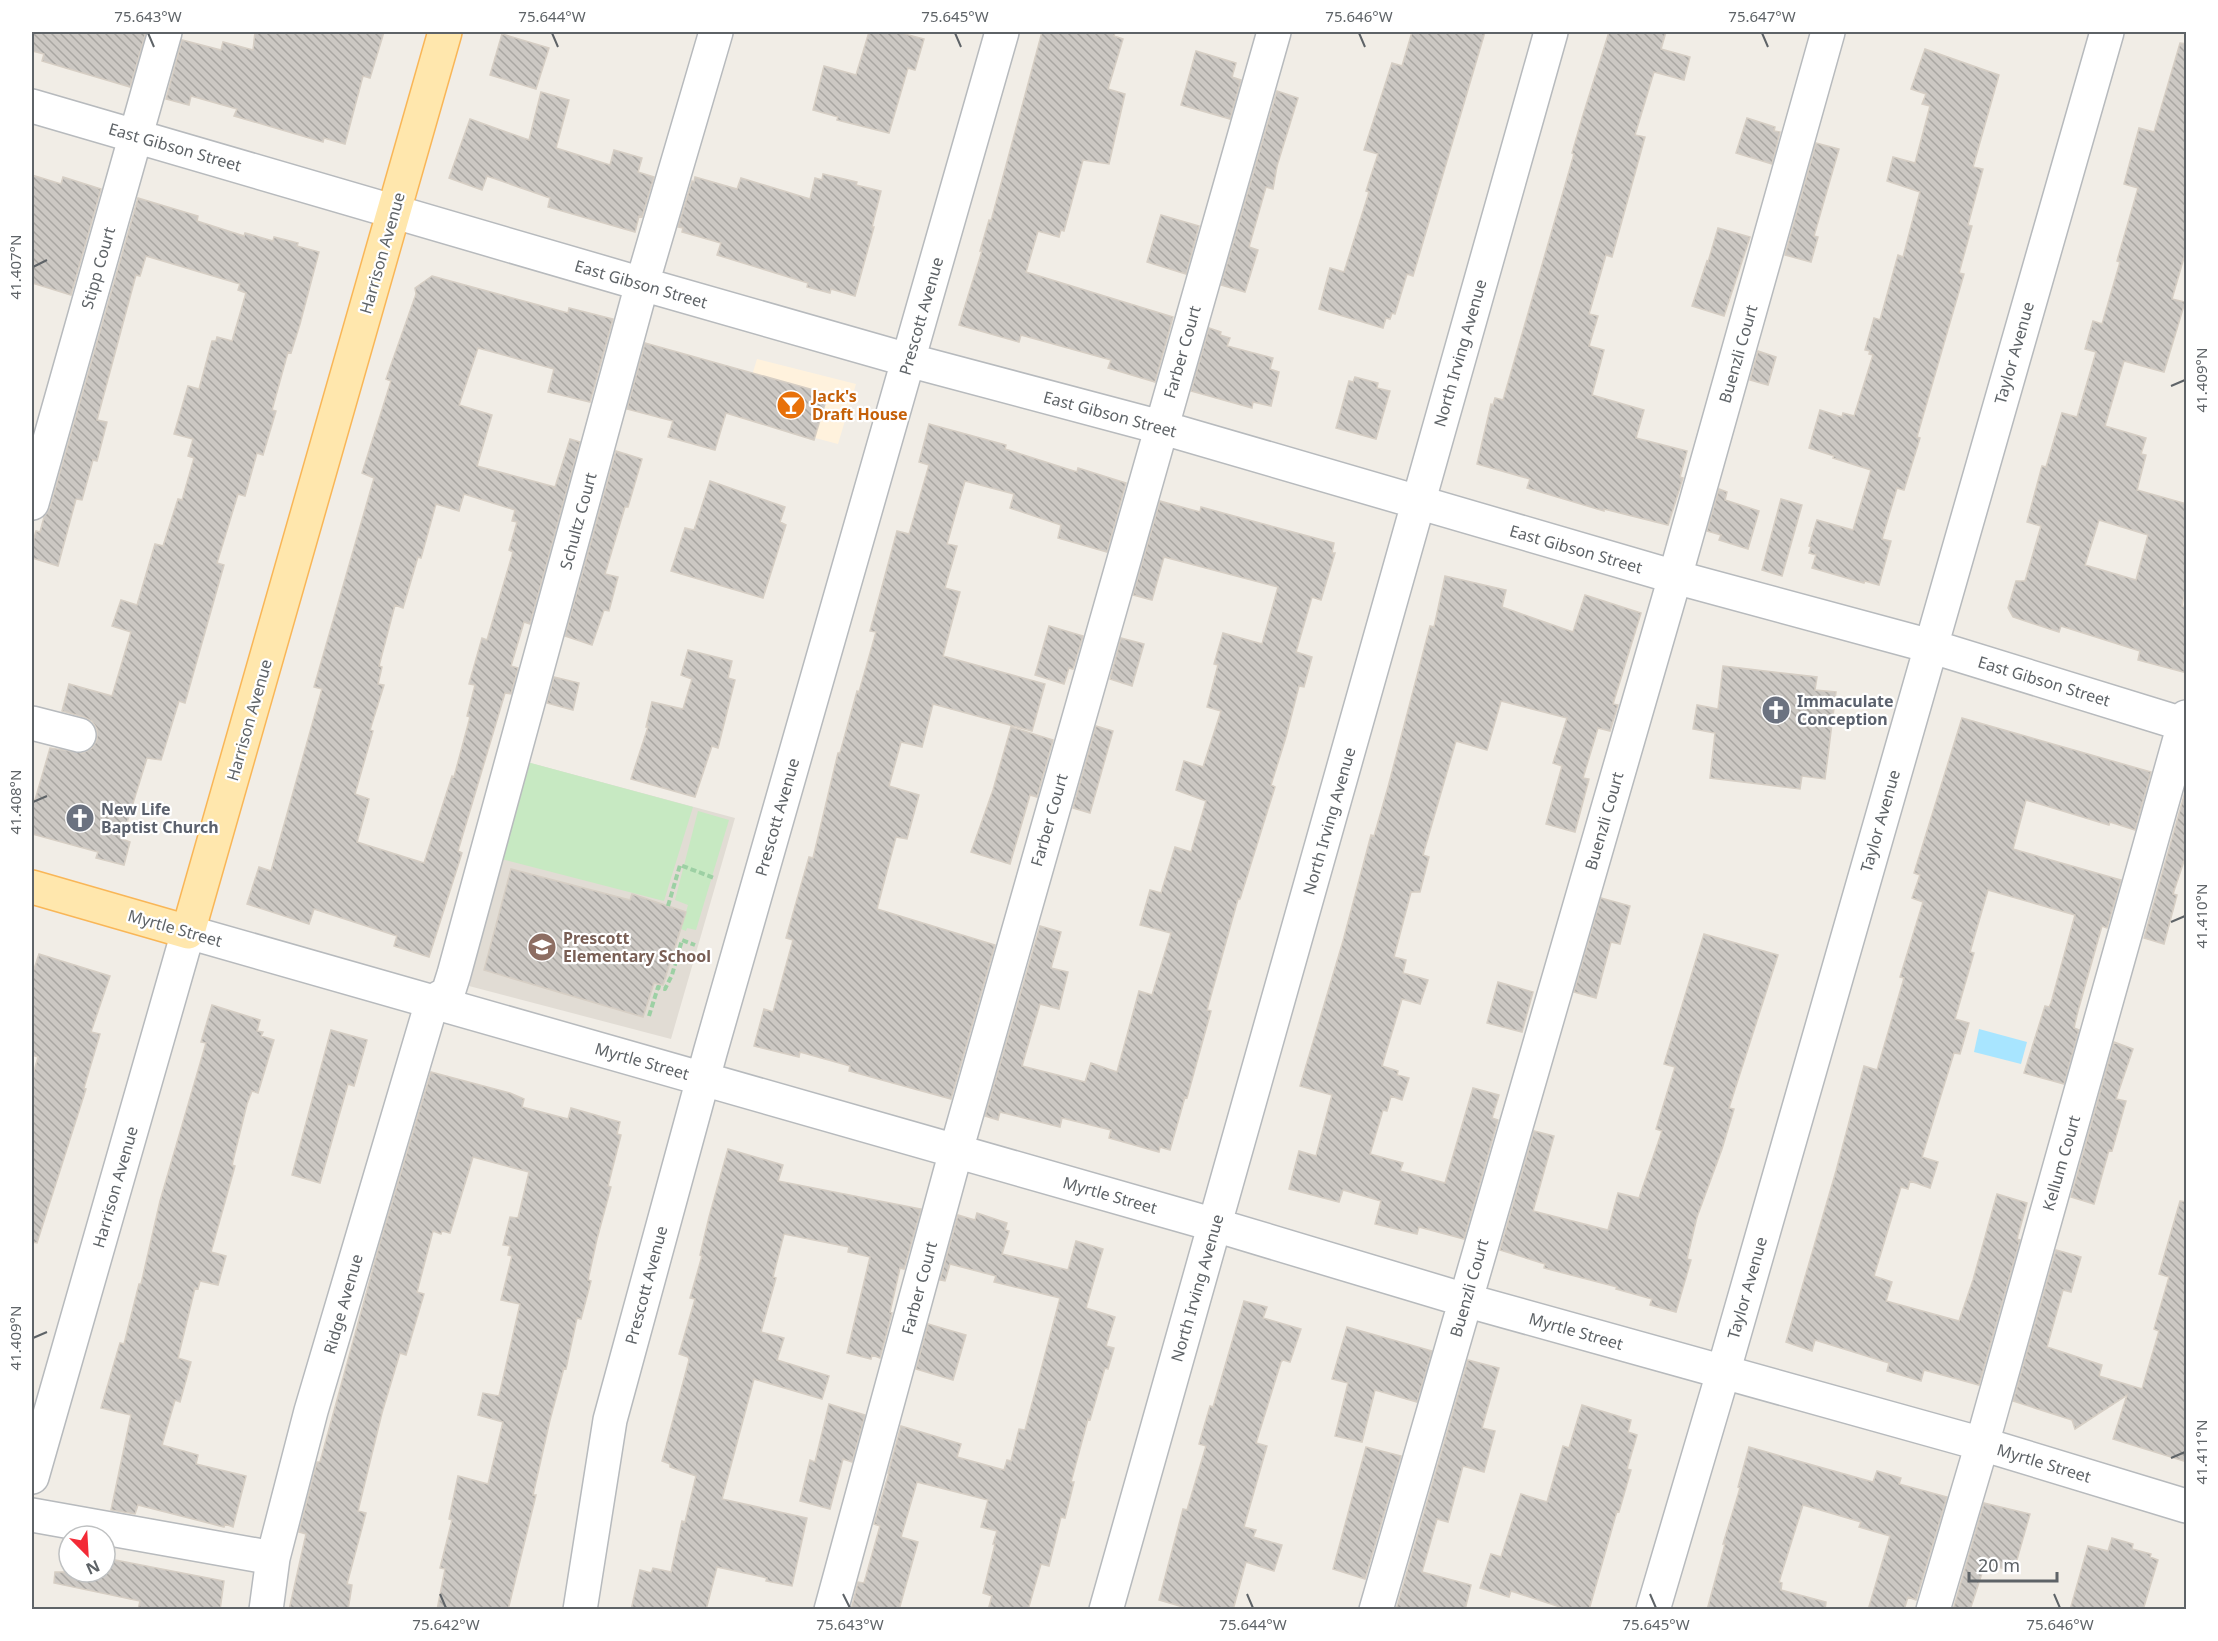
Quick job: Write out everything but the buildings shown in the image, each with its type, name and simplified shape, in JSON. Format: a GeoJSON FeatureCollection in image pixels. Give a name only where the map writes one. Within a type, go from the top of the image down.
{"type":"FeatureCollection","features":[{"type":"Feature","properties":{"kind":"main road","name":"Harrison Avenue"},"geometry":{"type":"LineString","coordinates":[[188,932],[445,32]]}},
{"type":"Feature","properties":{"kind":"main road","name":"Myrtle Street"},"geometry":{"type":"LineString","coordinates":[[32,887],[188,932]]}},
{"type":"Feature","properties":{"kind":"street","name":"Stipp Court"},"geometry":{"type":"LineString","coordinates":[[32,504],[165,32]]}},
{"type":"Feature","properties":{"kind":"street","name":"Schultz Court"},"geometry":{"type":"LineString","coordinates":[[432,1002],[448,993],[451,983],[642,284],[716,32]]}},
{"type":"Feature","properties":{"kind":"street","name":"Prescott Avenue"},"geometry":{"type":"LineString","coordinates":[[579,1610],[610,1420],[703,1078],[1002,32]]}},
{"type":"Feature","properties":{"kind":"street","name":"Farber Court"},"geometry":{"type":"LineString","coordinates":[[831,1610],[956,1151],[1274,32]]}},
{"type":"Feature","properties":{"kind":"street","name":"North Irving Avenue"},"geometry":{"type":"LineString","coordinates":[[1106,1610],[1551,32]]}},
{"type":"Feature","properties":{"kind":"street","name":"Buenzli Court"},"geometry":{"type":"LineString","coordinates":[[1376,1610],[1675,577],[1828,32]]}},
{"type":"Feature","properties":{"kind":"street","name":"Taylor Avenue"},"geometry":{"type":"LineString","coordinates":[[1653,1610],[2107,32]]}},
{"type":"Feature","properties":{"kind":"street","name":"East Gibson Street"},"geometry":{"type":"LineString","coordinates":[[32,106],[642,284],[909,360],[1160,427],[1675,577],[1930,646],[2186,722]]}},
{"type":"Feature","properties":{"kind":"street","name":"Kellum Court"},"geometry":{"type":"LineString","coordinates":[[1932,1610],[1982,1444],[2186,722]]}},
{"type":"Feature","properties":{"kind":"street"},"geometry":{"type":"LineString","coordinates":[[32,723],[79,735]]}},
{"type":"Feature","properties":{"kind":"street","name":"Myrtle Street"},"geometry":{"type":"LineString","coordinates":[[188,932],[1215,1225],[1465,1300],[1982,1444],[2187,1506]]}},
{"type":"Feature","properties":{"kind":"street","name":"Harrison Avenue"},"geometry":{"type":"LineString","coordinates":[[32,1478],[188,932]]}},
{"type":"Feature","properties":{"kind":"street","name":"Ridge Avenue"},"geometry":{"type":"LineString","coordinates":[[266,1610],[273,1558],[311,1411],[432,1002]]}},
{"type":"Feature","properties":{"kind":"street"},"geometry":{"type":"LineString","coordinates":[[32,1515],[273,1558]]}},
{"type":"Feature","properties":{"kind":"path"},"geometry":{"type":"LineString","coordinates":[[668,906],[680,866],[714,878]]}},
{"type":"Feature","properties":{"kind":"path"},"geometry":{"type":"LineString","coordinates":[[649,1016],[657,987],[665,989],[672,975],[682,940],[695,945]]}},
{"type":"Feature","properties":{"kind":"shaded area"},"geometry":{"type":"Polygon","coordinates":[[[757,359],[856,384],[838,444],[739,418],[757,359]]]}},
{"type":"Feature","properties":{"kind":"shaded area"},"geometry":{"type":"Polygon","coordinates":[[[527,762],[735,818],[671,1039],[469,986],[527,762]]]}},
{"type":"Feature","properties":{"kind":"green space"},"geometry":{"type":"Polygon","coordinates":[[[527,762],[693,807],[664,901],[501,859],[527,762]]]}},
{"type":"Feature","properties":{"kind":"green space"},"geometry":{"type":"Polygon","coordinates":[[[698,811],[729,820],[696,930],[687,928],[686,931],[681,929],[688,905],[675,900],[698,811]]]}},
{"type":"Feature","properties":{"kind":"water"},"geometry":{"type":"Polygon","coordinates":[[[1979,1029],[2027,1042],[2021,1064],[1974,1052],[1979,1029]]]}},
{"type":"Feature","properties":{"kind":"place","name":"Jack's Draft House"},"geometry":{"type":"Point","coordinates":[791,405]}},
{"type":"Feature","properties":{"kind":"place","name":"Immaculate Conception"},"geometry":{"type":"Point","coordinates":[1776,710]}},
{"type":"Feature","properties":{"kind":"place","name":"New Life Baptist Church"},"geometry":{"type":"Point","coordinates":[80,818]}},
{"type":"Feature","properties":{"kind":"place","name":"Prescott Elementary School"},"geometry":{"type":"Point","coordinates":[542,947]}}]}
